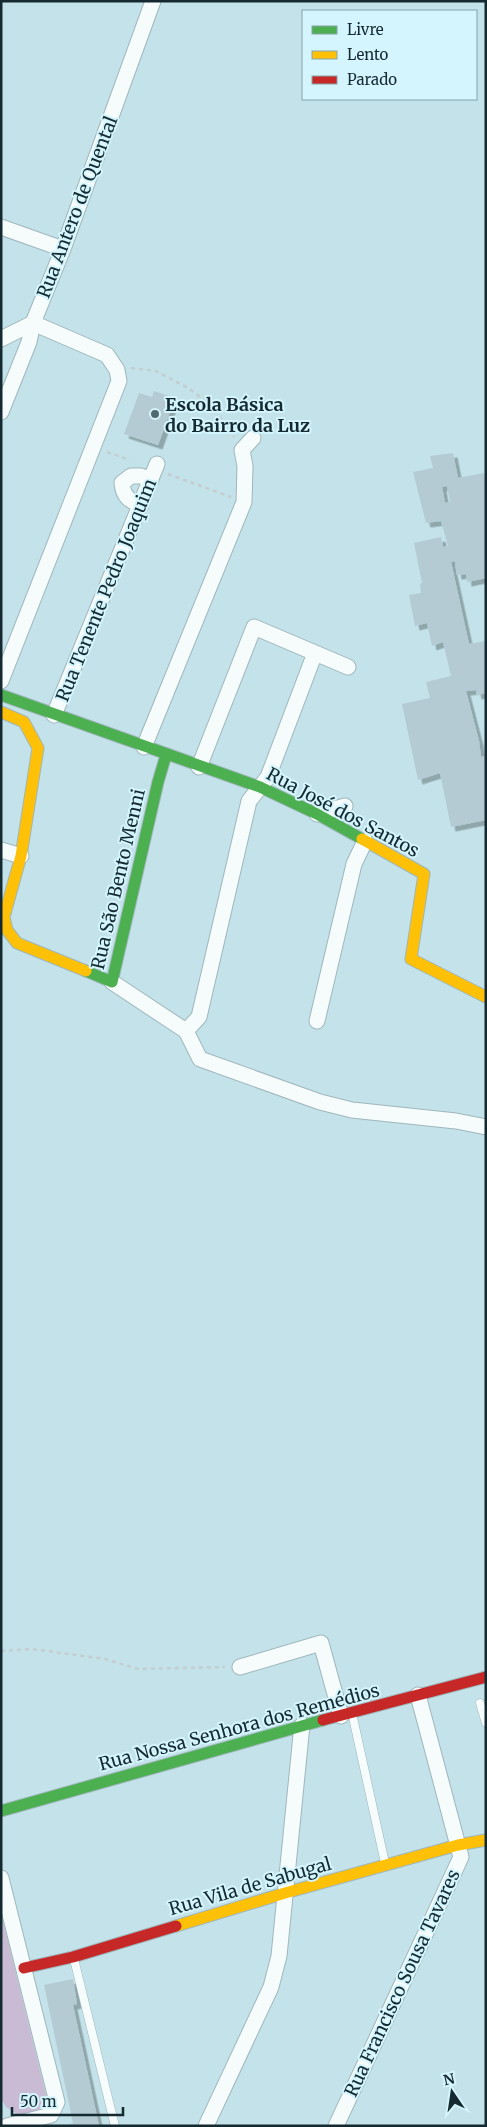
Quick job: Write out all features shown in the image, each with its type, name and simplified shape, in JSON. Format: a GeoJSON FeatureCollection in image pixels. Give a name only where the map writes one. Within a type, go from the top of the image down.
{"type":"FeatureCollection","features":[{"type":"Feature","properties":{"kind":"street","name":"Rua Antero de Quental"},"geometry":{"type":"LineString","coordinates":[[1,412],[28,342],[32,323],[63,249],[153,1]]}},
{"type":"Feature","properties":{"kind":"street"},"geometry":{"type":"LineString","coordinates":[[1,227],[63,249]]}},
{"type":"Feature","properties":{"kind":"street"},"geometry":{"type":"LineString","coordinates":[[1,339],[32,323],[107,356],[118,370],[119,381],[1,680]]}},
{"type":"Feature","properties":{"kind":"street"},"geometry":{"type":"LineString","coordinates":[[144,747],[244,502],[245,466],[242,450],[253,438]]}},
{"type":"Feature","properties":{"kind":"street","name":"Rua Tenente Pedro Joaquim"},"geometry":{"type":"LineString","coordinates":[[54,715],[157,464]]}},
{"type":"Feature","properties":{"kind":"street"},"geometry":{"type":"LineString","coordinates":[[141,505],[130,501],[122,492],[122,483],[131,476],[142,476],[151,480]]}},
{"type":"Feature","properties":{"kind":"street"},"geometry":{"type":"LineString","coordinates":[[199,767],[254,627],[348,667]]}},
{"type":"Feature","properties":{"kind":"street"},"geometry":{"type":"LineString","coordinates":[[186,1031],[199,1017],[249,801],[268,777],[315,653]]}},
{"type":"Feature","properties":{"kind":"street","name":"Rua José dos Santos"},"geometry":{"type":"LineString","coordinates":[[1,695],[199,767],[260,786],[317,814],[424,874],[412,959],[486,997]]}},
{"type":"Feature","properties":{"kind":"street","name":"Rua São Bento Menni"},"geometry":{"type":"LineString","coordinates":[[1,712],[24,722],[38,748],[21,856],[4,918],[7,930],[17,943],[112,982],[158,782],[166,755]]}},
{"type":"Feature","properties":{"kind":"street"},"geometry":{"type":"LineString","coordinates":[[317,814],[345,806]]}},
{"type":"Feature","properties":{"kind":"street"},"geometry":{"type":"LineString","coordinates":[[317,1021],[354,864],[365,841]]}},
{"type":"Feature","properties":{"kind":"street"},"geometry":{"type":"LineString","coordinates":[[1,850],[21,856]]}},
{"type":"Feature","properties":{"kind":"street"},"geometry":{"type":"LineString","coordinates":[[112,982],[186,1031],[200,1059],[320,1102],[352,1110],[456,1121],[486,1127]]}},
{"type":"Feature","properties":{"kind":"street"},"geometry":{"type":"LineString","coordinates":[[240,1667],[321,1643],[347,1715]]}},
{"type":"Feature","properties":{"kind":"street","name":"Rua Nossa Senhora dos Remédios"},"geometry":{"type":"LineString","coordinates":[[1,1812],[302,1726],[486,1677]]}},
{"type":"Feature","properties":{"kind":"street","name":"Rua Francisco Sousa Tavares"},"geometry":{"type":"LineString","coordinates":[[336,2126],[461,1857],[418,1695]]}},
{"type":"Feature","properties":{"kind":"street"},"geometry":{"type":"LineString","coordinates":[[206,2126],[271,1987],[279,1956],[302,1726]]}},
{"type":"Feature","properties":{"kind":"street","name":"Rua Vila de Sabugal"},"geometry":{"type":"LineString","coordinates":[[24,1968],[73,1957],[285,1893],[458,1845],[486,1840]]}},
{"type":"Feature","properties":{"kind":"street"},"geometry":{"type":"LineString","coordinates":[[1,1878],[58,2102],[51,2115],[7,2126]]}},
{"type":"Feature","properties":{"kind":"lane"},"geometry":{"type":"LineString","coordinates":[[480,1703],[486,1723]]}},
{"type":"Feature","properties":{"kind":"lane"},"geometry":{"type":"LineString","coordinates":[[347,1715],[386,1865]]}},
{"type":"Feature","properties":{"kind":"lane"},"geometry":{"type":"LineString","coordinates":[[73,1957],[115,2126]]}},
{"type":"Feature","properties":{"kind":"path"},"geometry":{"type":"LineString","coordinates":[[118,370],[130,368],[156,371],[188,388],[210,405],[242,450]]}},
{"type":"Feature","properties":{"kind":"path"},"geometry":{"type":"LineString","coordinates":[[192,482],[244,502]]}},
{"type":"Feature","properties":{"kind":"path"},"geometry":{"type":"LineString","coordinates":[[1,1651],[32,1649],[105,1659],[138,1669],[240,1667]]}},
{"type":"Feature","properties":{"kind":"shaded area"},"geometry":{"type":"Polygon","coordinates":[[[1,1913],[47,2099],[36,2112],[20,2116],[6,2107],[1,2098],[1,1913]]]}},
{"type":"Feature","properties":{"kind":"building"},"geometry":{"type":"Polygon","coordinates":[[[154,391],[175,398],[158,445],[124,434],[139,393],[152,397],[154,391]]]}},
{"type":"Feature","properties":{"kind":"building"},"geometry":{"type":"Polygon","coordinates":[[[453,453],[458,478],[484,473],[486,479],[486,578],[467,582],[466,574],[457,575],[455,561],[451,562],[469,644],[486,641],[486,693],[477,695],[476,690],[466,691],[479,741],[481,757],[486,756],[486,820],[451,827],[440,773],[418,780],[402,704],[430,698],[426,682],[451,676],[443,642],[432,646],[427,623],[415,626],[409,595],[421,593],[420,584],[422,583],[414,543],[441,537],[443,547],[448,546],[441,521],[426,523],[413,472],[433,468],[430,456],[453,453]],[[447,486],[442,487],[445,503],[450,502],[447,486]]]}},
{"type":"Feature","properties":{"kind":"building"},"geometry":{"type":"Polygon","coordinates":[[[73,1979],[77,2004],[73,2005],[99,2126],[65,2126],[73,2123],[44,1985],[73,1979]]]}},
{"type":"Feature","properties":{"kind":"traffic: fast"},"geometry":{"type":"LineString","coordinates":[[1,695],[260,787],[317,814],[362,839]]}},
{"type":"Feature","properties":{"kind":"traffic: fast"},"geometry":{"type":"LineString","coordinates":[[86,971],[112,982],[158,782],[166,755]]}},
{"type":"Feature","properties":{"kind":"traffic: fast"},"geometry":{"type":"LineString","coordinates":[[1,1811],[323,1720]]}},
{"type":"Feature","properties":{"kind":"traffic: slow"},"geometry":{"type":"LineString","coordinates":[[1,712],[24,722],[38,748],[21,856],[4,917],[7,930],[17,943],[86,971]]}},
{"type":"Feature","properties":{"kind":"traffic: slow"},"geometry":{"type":"LineString","coordinates":[[362,839],[424,874],[411,959],[486,997]]}},
{"type":"Feature","properties":{"kind":"traffic: slow"},"geometry":{"type":"LineString","coordinates":[[176,1926],[285,1893],[458,1845],[486,1840]]}},
{"type":"Feature","properties":{"kind":"traffic: jam"},"geometry":{"type":"LineString","coordinates":[[323,1720],[486,1677]]}},
{"type":"Feature","properties":{"kind":"traffic: jam"},"geometry":{"type":"LineString","coordinates":[[24,1968],[73,1957],[176,1926]]}},
{"type":"Feature","properties":{"kind":"place","name":"Escola Básica do Bairro da Luz"},"geometry":{"type":"Point","coordinates":[155,414]}}]}
